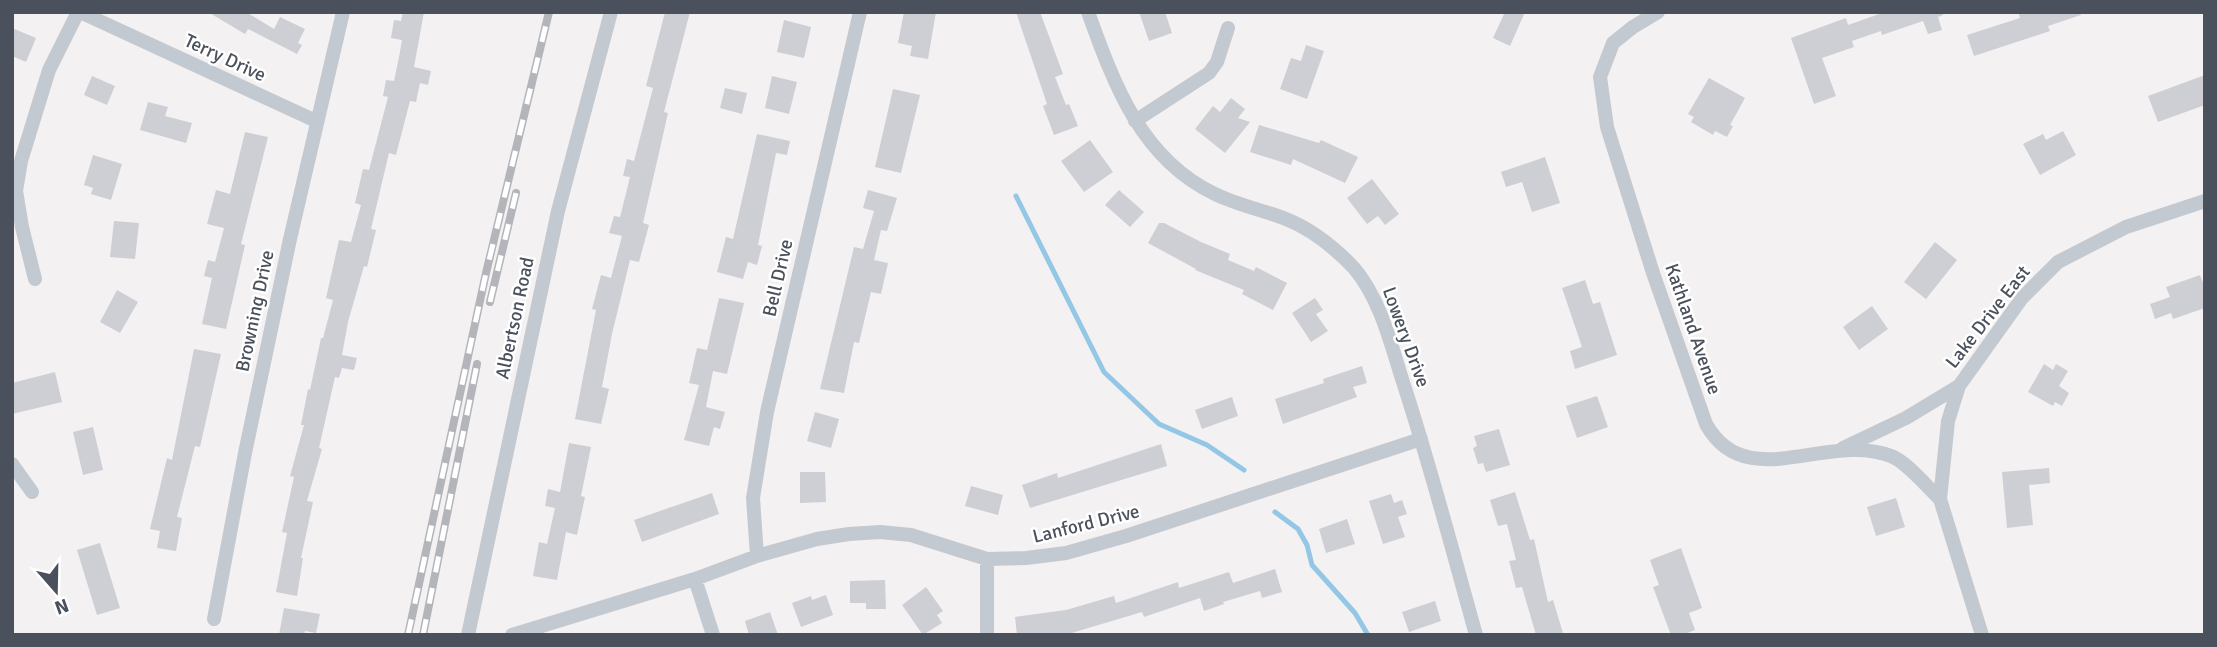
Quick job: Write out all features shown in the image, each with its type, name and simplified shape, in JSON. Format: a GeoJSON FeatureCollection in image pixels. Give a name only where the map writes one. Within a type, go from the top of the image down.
{"type":"FeatureCollection","features":[{"type":"Feature","properties":{"kind":"street","name":"Terry Drive"},"geometry":{"type":"LineString","coordinates":[[79,12],[316,121]]}},
{"type":"Feature","properties":{"kind":"street"},"geometry":{"type":"LineString","coordinates":[[35,279],[16,191],[21,161],[49,70],[79,12]]}},
{"type":"Feature","properties":{"kind":"street","name":"Browning Drive"},"geometry":{"type":"LineString","coordinates":[[214,619],[245,453],[316,121],[337,46],[343,12]]}},
{"type":"Feature","properties":{"kind":"street","name":"Albertson Road"},"geometry":{"type":"LineString","coordinates":[[468,635],[558,211],[611,12]]}},
{"type":"Feature","properties":{"kind":"street","name":"Bell Drive"},"geometry":{"type":"LineString","coordinates":[[757,556],[753,498],[767,412],[860,12]]}},
{"type":"Feature","properties":{"kind":"street","name":"Lowery Drive"},"geometry":{"type":"LineString","coordinates":[[1088,12],[1122,99],[1135,121],[1164,157],[1190,179],[1215,195],[1288,219],[1311,232],[1337,250],[1370,291],[1382,317],[1422,439],[1476,635]]}},
{"type":"Feature","properties":{"kind":"street","name":"Kathland Avenue"},"geometry":{"type":"LineString","coordinates":[[1658,12],[1633,27],[1614,43],[1600,77],[1606,127],[1653,273],[1706,424],[1715,440],[1735,454],[1773,461],[1839,450],[1868,450],[1894,457],[1940,499]]}},
{"type":"Feature","properties":{"kind":"street"},"geometry":{"type":"LineString","coordinates":[[1135,121],[1209,73],[1217,62],[1228,29]]}},
{"type":"Feature","properties":{"kind":"street","name":"Lake Drive East"},"geometry":{"type":"LineString","coordinates":[[1982,635],[1940,499],[1948,421],[1959,386],[2022,298],[2058,262],[2126,227],[2205,201]]}},
{"type":"Feature","properties":{"kind":"street"},"geometry":{"type":"LineString","coordinates":[[1839,450],[1906,418],[1959,386]]}},
{"type":"Feature","properties":{"kind":"street","name":"Lanford Drive"},"geometry":{"type":"LineString","coordinates":[[512,635],[817,539],[880,532],[911,535],[987,559],[1066,553],[1126,536],[1422,439]]}},
{"type":"Feature","properties":{"kind":"street"},"geometry":{"type":"LineString","coordinates":[[12,464],[32,492]]}},
{"type":"Feature","properties":{"kind":"street"},"geometry":{"type":"LineString","coordinates":[[987,559],[987,635]]}},
{"type":"Feature","properties":{"kind":"street"},"geometry":{"type":"LineString","coordinates":[[695,579],[713,635]]}},
{"type":"Feature","properties":{"kind":"building"},"geometry":{"type":"Polygon","coordinates":[[[208,12],[246,12],[274,29],[280,17],[305,29],[298,43],[302,45],[297,54],[248,29],[245,34],[208,12]]]}},
{"type":"Feature","properties":{"kind":"building"},"geometry":{"type":"Polygon","coordinates":[[[403,12],[424,12],[414,67],[431,71],[428,85],[420,83],[416,102],[410,101],[396,155],[389,153],[371,229],[376,230],[367,267],[364,266],[348,322],[342,355],[357,358],[354,370],[342,368],[339,378],[335,377],[319,448],[322,449],[307,501],[313,502],[301,558],[297,596],[276,592],[287,533],[282,532],[294,477],[290,476],[304,425],[301,425],[308,389],[310,390],[321,338],[333,300],[326,298],[339,240],[351,242],[361,205],[355,203],[363,169],[369,170],[388,97],[383,96],[386,80],[394,81],[399,57],[402,40],[391,38],[394,20],[401,21],[403,12]]]}},
{"type":"Feature","properties":{"kind":"building"},"geometry":{"type":"Polygon","coordinates":[[[665,12],[690,12],[664,112],[668,113],[643,223],[649,225],[639,262],[630,260],[612,334],[602,387],[609,389],[601,424],[575,419],[596,310],[592,309],[601,275],[611,278],[622,236],[609,233],[614,216],[620,217],[630,177],[623,176],[627,159],[634,161],[653,88],[646,86],[665,12]]]}},
{"type":"Feature","properties":{"kind":"building"},"geometry":{"type":"Polygon","coordinates":[[[904,12],[936,12],[928,59],[910,56],[912,46],[898,43],[904,12]]]}},
{"type":"Feature","properties":{"kind":"building"},"geometry":{"type":"Polygon","coordinates":[[[1016,12],[1040,12],[1063,74],[1055,77],[1078,126],[1054,135],[1043,106],[1047,104],[1016,12]]]}},
{"type":"Feature","properties":{"kind":"building"},"geometry":{"type":"Polygon","coordinates":[[[1139,12],[1165,12],[1172,33],[1149,41],[1139,12]]]}},
{"type":"Feature","properties":{"kind":"building"},"geometry":{"type":"Polygon","coordinates":[[[1505,12],[1525,12],[1510,46],[1493,38],[1505,12]]]}},
{"type":"Feature","properties":{"kind":"building"},"geometry":{"type":"Polygon","coordinates":[[[1885,12],[1943,12],[1943,15],[1938,17],[1942,30],[1928,34],[1923,21],[1882,35],[1881,31],[1852,41],[1854,47],[1822,58],[1836,96],[1814,104],[1791,38],[1846,18],[1848,25],[1885,12]]]}},
{"type":"Feature","properties":{"kind":"building"},"geometry":{"type":"Polygon","coordinates":[[[2018,12],[2080,12],[2081,15],[2048,26],[2050,31],[1974,56],[1967,35],[2020,18],[2018,12]]]}},
{"type":"Feature","properties":{"kind":"building"},"geometry":{"type":"Polygon","coordinates":[[[784,20],[811,27],[804,58],[777,52],[784,20]]]}},
{"type":"Feature","properties":{"kind":"building"},"geometry":{"type":"Polygon","coordinates":[[[12,28],[36,38],[26,62],[12,56],[12,28]]]}},
{"type":"Feature","properties":{"kind":"building"},"geometry":{"type":"Polygon","coordinates":[[[1306,45],[1324,51],[1307,99],[1280,89],[1291,58],[1301,61],[1306,45]]]}},
{"type":"Feature","properties":{"kind":"building"},"geometry":{"type":"Polygon","coordinates":[[[2205,75],[2205,105],[2158,122],[2148,96],[2205,75]]]}},
{"type":"Feature","properties":{"kind":"building"},"geometry":{"type":"Polygon","coordinates":[[[92,76],[115,86],[107,105],[84,95],[92,76]]]}},
{"type":"Feature","properties":{"kind":"building"},"geometry":{"type":"Polygon","coordinates":[[[772,76],[797,82],[789,114],[765,108],[772,76]]]}},
{"type":"Feature","properties":{"kind":"building"},"geometry":{"type":"Polygon","coordinates":[[[1709,78],[1745,98],[1730,125],[1733,126],[1727,137],[1715,131],[1713,135],[1691,122],[1694,117],[1688,114],[1709,78]]]}},
{"type":"Feature","properties":{"kind":"building"},"geometry":{"type":"Polygon","coordinates":[[[725,88],[747,93],[742,114],[720,108],[725,88]]]}},
{"type":"Feature","properties":{"kind":"building"},"geometry":{"type":"Polygon","coordinates":[[[893,89],[920,95],[901,173],[875,167],[893,89]]]}},
{"type":"Feature","properties":{"kind":"building"},"geometry":{"type":"Polygon","coordinates":[[[1231,98],[1245,109],[1238,118],[1250,122],[1225,153],[1195,129],[1213,106],[1220,112],[1231,98]]]}},
{"type":"Feature","properties":{"kind":"building"},"geometry":{"type":"Polygon","coordinates":[[[148,102],[168,107],[165,116],[192,123],[186,143],[140,130],[148,102]]]}},
{"type":"Feature","properties":{"kind":"building"},"geometry":{"type":"Polygon","coordinates":[[[1259,125],[1319,143],[1321,140],[1358,157],[1345,183],[1293,159],[1291,165],[1250,152],[1259,125]]]}},
{"type":"Feature","properties":{"kind":"building"},"geometry":{"type":"Polygon","coordinates":[[[2063,131],[2076,155],[2040,175],[2023,144],[2043,134],[2046,140],[2063,131]]]}},
{"type":"Feature","properties":{"kind":"building"},"geometry":{"type":"Polygon","coordinates":[[[245,132],[268,137],[241,244],[245,245],[226,329],[202,324],[212,278],[204,276],[208,260],[215,262],[224,228],[207,224],[216,190],[230,194],[245,132]]]}},
{"type":"Feature","properties":{"kind":"building"},"geometry":{"type":"Polygon","coordinates":[[[757,134],[790,141],[787,155],[776,153],[758,245],[762,246],[757,265],[748,262],[743,279],[717,272],[726,237],[733,239],[757,134]]]}},
{"type":"Feature","properties":{"kind":"building"},"geometry":{"type":"Polygon","coordinates":[[[1090,140],[1113,172],[1084,192],[1061,161],[1090,140]]]}},
{"type":"Feature","properties":{"kind":"building"},"geometry":{"type":"Polygon","coordinates":[[[93,155],[122,164],[111,200],[91,194],[93,188],[84,185],[93,155]]]}},
{"type":"Feature","properties":{"kind":"building"},"geometry":{"type":"Polygon","coordinates":[[[1545,157],[1560,203],[1532,212],[1522,182],[1506,187],[1501,172],[1545,157]]]}},
{"type":"Feature","properties":{"kind":"building"},"geometry":{"type":"Polygon","coordinates":[[[1372,179],[1399,214],[1385,225],[1378,216],[1367,224],[1347,198],[1372,179]]]}},
{"type":"Feature","properties":{"kind":"building"},"geometry":{"type":"Polygon","coordinates":[[[868,190],[897,198],[887,231],[881,230],[874,260],[888,263],[881,294],[871,292],[859,343],[854,342],[844,393],[820,389],[854,247],[863,249],[874,211],[863,208],[868,190]]]}},
{"type":"Feature","properties":{"kind":"building"},"geometry":{"type":"Polygon","coordinates":[[[1119,190],[1144,212],[1130,227],[1105,205],[1119,190]]]}},
{"type":"Feature","properties":{"kind":"building"},"geometry":{"type":"Polygon","coordinates":[[[114,221],[139,223],[135,259],[110,257],[114,221]]]}},
{"type":"Feature","properties":{"kind":"building"},"geometry":{"type":"Polygon","coordinates":[[[1159,223],[1230,254],[1228,260],[1254,271],[1256,267],[1287,283],[1273,310],[1242,294],[1244,290],[1195,270],[1148,243],[1159,223]]]}},
{"type":"Feature","properties":{"kind":"building"},"geometry":{"type":"Polygon","coordinates":[[[1935,242],[1957,260],[1926,299],[1904,282],[1935,242]]]}},
{"type":"Feature","properties":{"kind":"building"},"geometry":{"type":"Polygon","coordinates":[[[2200,275],[2205,288],[2205,308],[2173,319],[2171,313],[2155,319],[2150,304],[2170,297],[2166,287],[2200,275]]]}},
{"type":"Feature","properties":{"kind":"building"},"geometry":{"type":"Polygon","coordinates":[[[1585,280],[1593,304],[1600,302],[1617,355],[1575,369],[1570,351],[1582,347],[1562,288],[1585,280]]]}},
{"type":"Feature","properties":{"kind":"building"},"geometry":{"type":"Polygon","coordinates":[[[117,290],[138,302],[120,333],[100,322],[117,290]]]}},
{"type":"Feature","properties":{"kind":"building"},"geometry":{"type":"Polygon","coordinates":[[[719,298],[744,303],[727,374],[713,371],[706,407],[725,412],[720,429],[714,427],[709,446],[684,440],[699,385],[689,383],[697,348],[707,350],[719,298]]]}},
{"type":"Feature","properties":{"kind":"building"},"geometry":{"type":"Polygon","coordinates":[[[1315,298],[1323,310],[1316,314],[1328,331],[1311,342],[1292,313],[1315,298]]]}},
{"type":"Feature","properties":{"kind":"building"},"geometry":{"type":"Polygon","coordinates":[[[1872,306],[1888,329],[1859,350],[1843,327],[1872,306]]]}},
{"type":"Feature","properties":{"kind":"building"},"geometry":{"type":"Polygon","coordinates":[[[194,349],[221,354],[200,447],[195,446],[177,517],[182,518],[176,551],[157,548],[160,531],[150,529],[167,458],[172,460],[194,349]]]}},
{"type":"Feature","properties":{"kind":"building"},"geometry":{"type":"Polygon","coordinates":[[[2044,364],[2053,370],[2056,364],[2068,371],[2059,386],[2069,393],[2062,406],[2055,402],[2053,406],[2028,392],[2044,364]]]}},
{"type":"Feature","properties":{"kind":"building"},"geometry":{"type":"Polygon","coordinates":[[[1362,366],[1367,383],[1353,387],[1357,397],[1283,424],[1275,399],[1324,383],[1323,379],[1362,366]]]}},
{"type":"Feature","properties":{"kind":"building"},"geometry":{"type":"Polygon","coordinates":[[[55,372],[62,402],[12,414],[12,383],[55,372]]]}},
{"type":"Feature","properties":{"kind":"building"},"geometry":{"type":"Polygon","coordinates":[[[1597,396],[1608,427],[1577,438],[1566,406],[1597,396]]]}},
{"type":"Feature","properties":{"kind":"building"},"geometry":{"type":"Polygon","coordinates":[[[1232,397],[1238,416],[1202,429],[1195,410],[1232,397]]]}},
{"type":"Feature","properties":{"kind":"building"},"geometry":{"type":"Polygon","coordinates":[[[815,412],[839,419],[831,448],[807,441],[815,412]]]}},
{"type":"Feature","properties":{"kind":"building"},"geometry":{"type":"Polygon","coordinates":[[[93,427],[103,470],[83,475],[73,432],[93,427]]]}},
{"type":"Feature","properties":{"kind":"building"},"geometry":{"type":"Polygon","coordinates":[[[1499,429],[1510,465],[1486,472],[1483,463],[1478,464],[1473,448],[1477,446],[1474,436],[1499,429]]]}},
{"type":"Feature","properties":{"kind":"building"},"geometry":{"type":"Polygon","coordinates":[[[569,443],[591,447],[581,496],[585,497],[577,535],[566,532],[557,580],[533,576],[539,542],[547,544],[555,508],[545,506],[548,489],[560,492],[569,443]]]}},
{"type":"Feature","properties":{"kind":"building"},"geometry":{"type":"Polygon","coordinates":[[[1161,444],[1167,466],[1030,508],[1022,485],[1057,473],[1058,478],[1161,444]]]}},
{"type":"Feature","properties":{"kind":"building"},"geometry":{"type":"Polygon","coordinates":[[[2049,468],[2050,483],[2029,485],[2033,525],[2007,528],[2002,472],[2049,468]]]}},
{"type":"Feature","properties":{"kind":"building"},"geometry":{"type":"Polygon","coordinates":[[[800,472],[825,472],[826,502],[800,503],[800,472]]]}},
{"type":"Feature","properties":{"kind":"building"},"geometry":{"type":"Polygon","coordinates":[[[971,486],[1003,495],[998,515],[965,506],[971,486]]]}},
{"type":"Feature","properties":{"kind":"building"},"geometry":{"type":"Polygon","coordinates":[[[1515,492],[1530,540],[1534,539],[1548,602],[1553,600],[1563,633],[1536,635],[1522,587],[1516,588],[1509,561],[1516,560],[1507,524],[1498,526],[1490,500],[1515,492]]]}},
{"type":"Feature","properties":{"kind":"building"},"geometry":{"type":"Polygon","coordinates":[[[712,493],[719,514],[642,542],[634,520],[712,493]]]}},
{"type":"Feature","properties":{"kind":"building"},"geometry":{"type":"Polygon","coordinates":[[[1391,494],[1394,503],[1402,500],[1407,514],[1398,517],[1405,537],[1383,544],[1369,501],[1391,494]]]}},
{"type":"Feature","properties":{"kind":"building"},"geometry":{"type":"Polygon","coordinates":[[[1896,498],[1905,527],[1876,536],[1867,507],[1896,498]]]}},
{"type":"Feature","properties":{"kind":"building"},"geometry":{"type":"Polygon","coordinates":[[[1347,519],[1355,544],[1326,553],[1319,529],[1347,519]]]}},
{"type":"Feature","properties":{"kind":"building"},"geometry":{"type":"Polygon","coordinates":[[[100,543],[120,608],[97,615],[77,550],[100,543]]]}},
{"type":"Feature","properties":{"kind":"building"},"geometry":{"type":"Polygon","coordinates":[[[1681,548],[1702,608],[1689,613],[1695,630],[1682,635],[1671,635],[1653,587],[1659,585],[1650,560],[1681,548]]]}},
{"type":"Feature","properties":{"kind":"building"},"geometry":{"type":"Polygon","coordinates":[[[1275,569],[1282,592],[1262,598],[1260,591],[1204,611],[1200,598],[1144,617],[1142,612],[1065,635],[1017,635],[1015,617],[1066,610],[1114,596],[1116,603],[1178,582],[1179,588],[1229,572],[1233,583],[1275,569]]]}},
{"type":"Feature","properties":{"kind":"building"},"geometry":{"type":"Polygon","coordinates":[[[885,580],[886,609],[866,609],[866,603],[850,603],[850,581],[885,580]]]}},
{"type":"Feature","properties":{"kind":"building"},"geometry":{"type":"Polygon","coordinates":[[[926,587],[943,611],[937,615],[942,623],[923,635],[902,605],[926,587]]]}},
{"type":"Feature","properties":{"kind":"building"},"geometry":{"type":"Polygon","coordinates":[[[826,595],[833,615],[801,627],[792,603],[811,596],[812,600],[826,595]]]}},
{"type":"Feature","properties":{"kind":"building"},"geometry":{"type":"Polygon","coordinates":[[[1435,601],[1441,621],[1409,632],[1402,612],[1435,601]]]}},
{"type":"Feature","properties":{"kind":"building"},"geometry":{"type":"Polygon","coordinates":[[[284,608],[320,614],[316,633],[305,631],[304,635],[279,635],[284,608]]]}},
{"type":"Feature","properties":{"kind":"building"},"geometry":{"type":"Polygon","coordinates":[[[770,612],[778,635],[749,635],[745,621],[770,612]]]}},
{"type":"Feature","properties":{"kind":"waterway"},"geometry":{"type":"LineString","coordinates":[[1016,196],[1104,372],[1159,424],[1207,445],[1244,470]]}},
{"type":"Feature","properties":{"kind":"waterway"},"geometry":{"type":"LineString","coordinates":[[1275,512],[1298,529],[1307,545],[1312,565],[1355,613],[1368,635]]}},
{"type":"Feature","properties":{"kind":"railway"},"geometry":{"type":"LineString","coordinates":[[408,635],[486,273],[549,12]]}},
{"type":"Feature","properties":{"kind":"railway"},"geometry":{"type":"LineString","coordinates":[[490,302],[516,193]]}},
{"type":"Feature","properties":{"kind":"railway"},"geometry":{"type":"LineString","coordinates":[[423,635],[477,364]]}}]}
